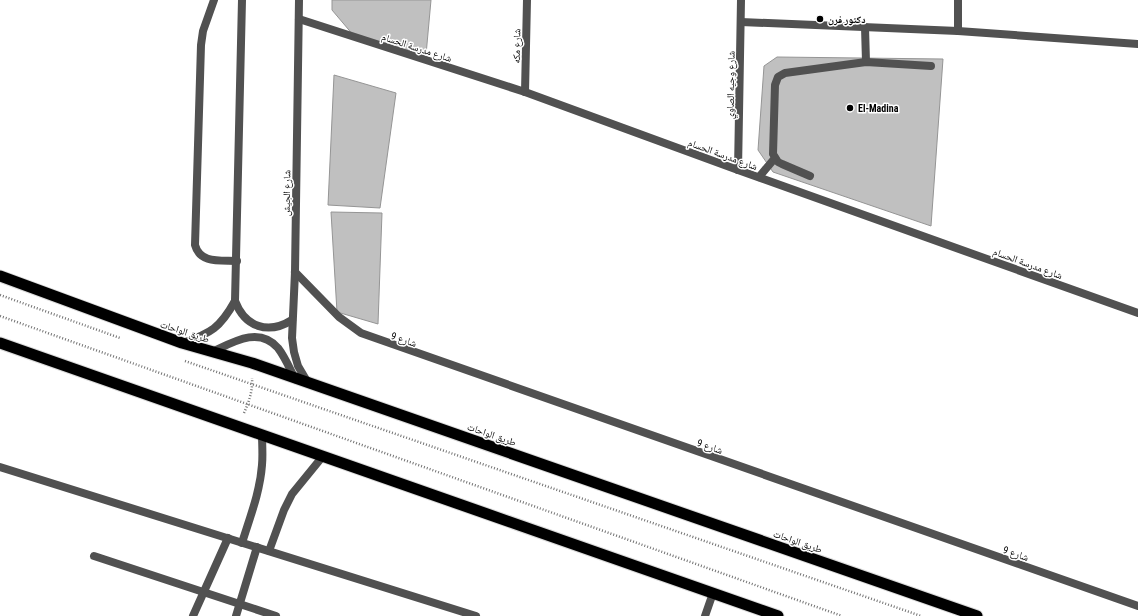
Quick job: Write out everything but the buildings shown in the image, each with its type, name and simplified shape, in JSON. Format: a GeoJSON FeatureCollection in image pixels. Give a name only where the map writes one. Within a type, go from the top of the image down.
{"type":"FeatureCollection","features":[{"type":"Feature","properties":{"kind":"highway","name":"طريق الواحات"},"geometry":{"type":"LineString","coordinates":[[0,276],[182,344],[252,363],[977,616]]}},
{"type":"Feature","properties":{"kind":"highway"},"geometry":{"type":"LineString","coordinates":[[0,342],[778,616]]}},
{"type":"Feature","properties":{"kind":"highway"},"geometry":{"type":"LineString","coordinates":[[950,606],[963,616]]}},
{"type":"Feature","properties":{"kind":"street"},"geometry":{"type":"LineString","coordinates":[[214,0],[202,31],[195,245],[199,254],[208,259],[237,261]]}},
{"type":"Feature","properties":{"kind":"street"},"geometry":{"type":"LineString","coordinates":[[242,0],[235,301],[238,310],[251,323],[268,328],[285,325],[292,320]]}},
{"type":"Feature","properties":{"kind":"street","name":"شارع الجيش"},"geometry":{"type":"LineString","coordinates":[[299,0],[295,272],[292,320],[294,352],[298,366],[308,383]]}},
{"type":"Feature","properties":{"kind":"street","name":"شارع مكه"},"geometry":{"type":"LineString","coordinates":[[525,92],[527,0]]}},
{"type":"Feature","properties":{"kind":"street","name":"شارع وجيه الصاوي"},"geometry":{"type":"LineString","coordinates":[[738,170],[741,0]]}},
{"type":"Feature","properties":{"kind":"street"},"geometry":{"type":"LineString","coordinates":[[958,0],[958,31]]}},
{"type":"Feature","properties":{"kind":"street","name":"شارع مدرسة الحسام"},"geometry":{"type":"LineString","coordinates":[[299,19],[525,92],[1138,313]]}},
{"type":"Feature","properties":{"kind":"street"},"geometry":{"type":"LineString","coordinates":[[741,22],[958,31],[1138,44]]}},
{"type":"Feature","properties":{"kind":"street"},"geometry":{"type":"LineString","coordinates":[[865,27],[866,62]]}},
{"type":"Feature","properties":{"kind":"street"},"geometry":{"type":"LineString","coordinates":[[810,176],[782,164],[775,158],[772,150],[775,85],[778,78],[785,73],[866,62],[931,66]]}},
{"type":"Feature","properties":{"kind":"street"},"geometry":{"type":"LineString","coordinates":[[758,177],[775,158]]}},
{"type":"Feature","properties":{"kind":"street","name":"شارع 9"},"geometry":{"type":"LineString","coordinates":[[295,272],[339,317],[361,333],[1138,606]]}},
{"type":"Feature","properties":{"kind":"street"},"geometry":{"type":"LineString","coordinates":[[182,344],[200,337],[216,328],[226,317],[235,301]]}},
{"type":"Feature","properties":{"kind":"street"},"geometry":{"type":"LineString","coordinates":[[212,352],[246,337],[255,336],[264,338],[272,342],[278,348],[295,378]]}},
{"type":"Feature","properties":{"kind":"street"},"geometry":{"type":"LineString","coordinates":[[242,543],[260,482],[262,463],[262,434]]}},
{"type":"Feature","properties":{"kind":"street"},"geometry":{"type":"LineString","coordinates":[[269,551],[284,510],[292,494],[323,456]]}},
{"type":"Feature","properties":{"kind":"street"},"geometry":{"type":"LineString","coordinates":[[0,467],[476,616]]}},
{"type":"Feature","properties":{"kind":"street"},"geometry":{"type":"LineString","coordinates":[[193,616],[228,538]]}},
{"type":"Feature","properties":{"kind":"street"},"geometry":{"type":"LineString","coordinates":[[236,616],[257,547]]}},
{"type":"Feature","properties":{"kind":"street"},"geometry":{"type":"LineString","coordinates":[[94,556],[276,616]]}},
{"type":"Feature","properties":{"kind":"street"},"geometry":{"type":"LineString","coordinates":[[705,616],[713,593]]}},
{"type":"Feature","properties":{"kind":"path"},"geometry":{"type":"LineString","coordinates":[[0,296],[126,340]]}},
{"type":"Feature","properties":{"kind":"path"},"geometry":{"type":"LineString","coordinates":[[0,316],[842,616]]}},
{"type":"Feature","properties":{"kind":"path"},"geometry":{"type":"LineString","coordinates":[[178,359],[921,616]]}},
{"type":"Feature","properties":{"kind":"path"},"geometry":{"type":"LineString","coordinates":[[238,426],[248,404],[252,385],[252,363]]}},
{"type":"Feature","properties":{"kind":"place","name":"دكتور فرن"},"geometry":{"type":"Point","coordinates":[820,19]}},
{"type":"Feature","properties":{"kind":"place","name":"El-Madina"},"geometry":{"type":"Point","coordinates":[850,108]}}]}
